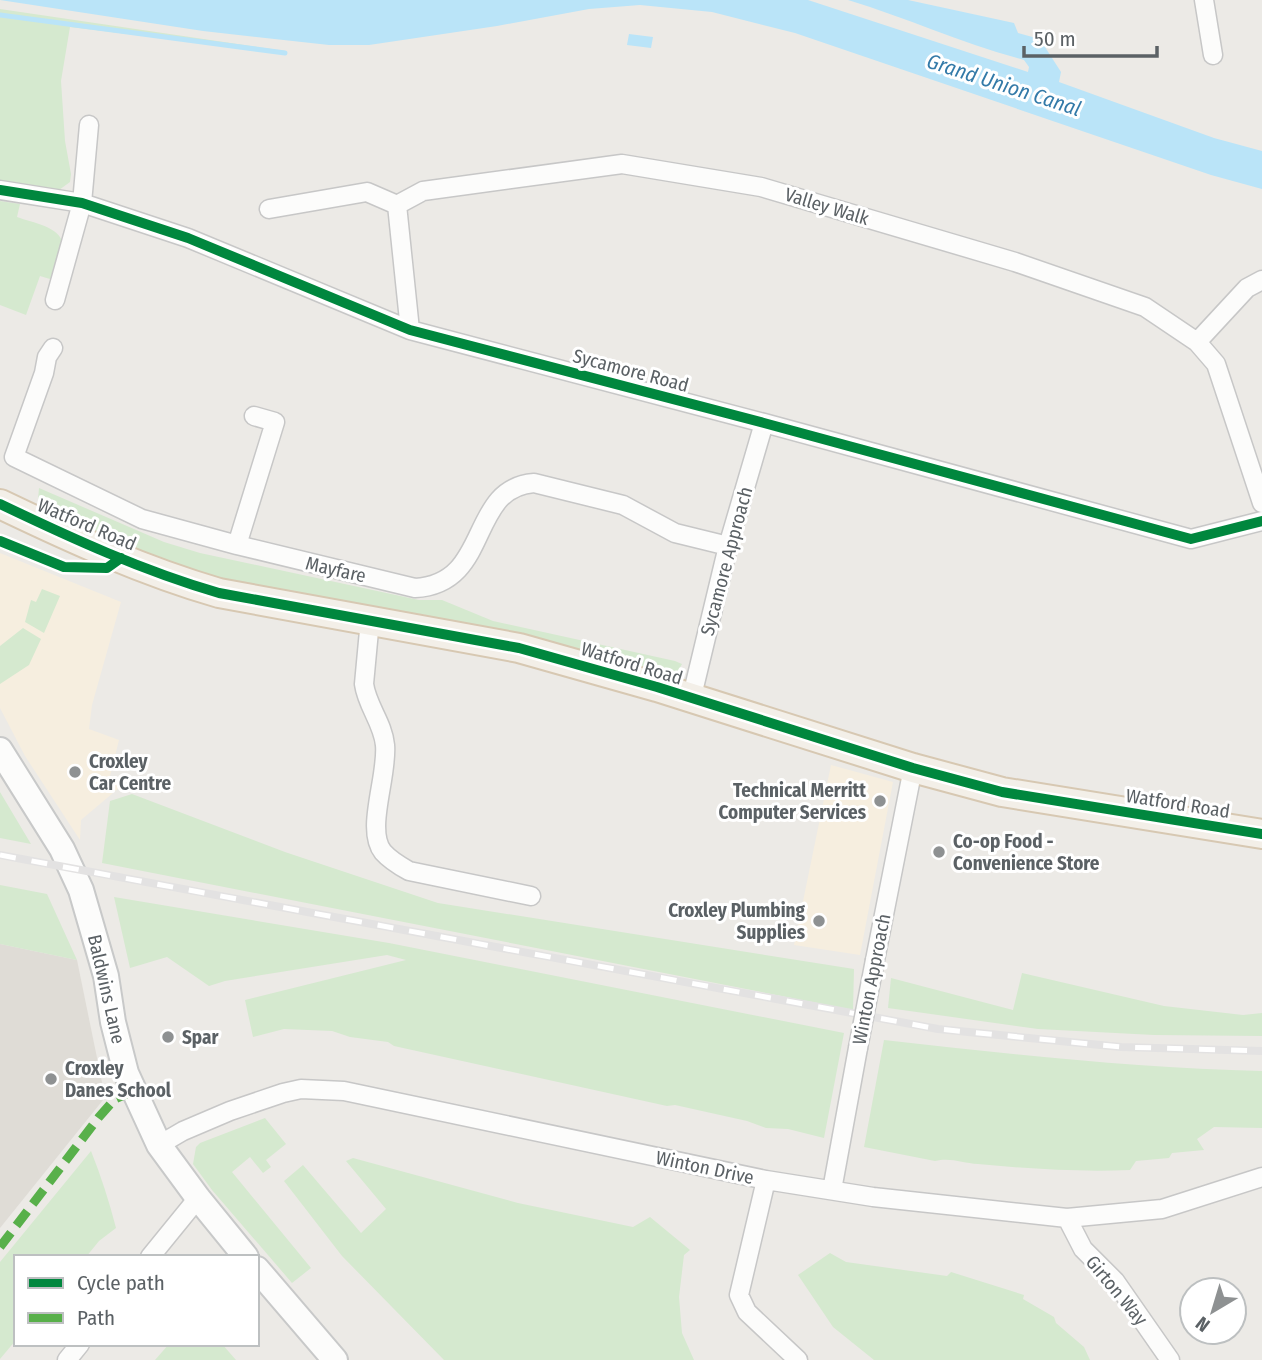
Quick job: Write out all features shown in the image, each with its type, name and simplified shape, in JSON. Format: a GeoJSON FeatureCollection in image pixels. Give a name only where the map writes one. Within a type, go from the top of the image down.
{"type":"FeatureCollection","features":[{"type":"Feature","properties":{"kind":"main road","name":"Watford Road"},"geometry":{"type":"LineString","coordinates":[[0,504],[110,554],[187,584],[252,600],[519,648],[657,687],[691,700],[913,768],[1002,792],[1262,834]]}},
{"type":"Feature","properties":{"kind":"street"},"geometry":{"type":"LineString","coordinates":[[1204,0],[1213,55]]}},
{"type":"Feature","properties":{"kind":"street"},"geometry":{"type":"LineString","coordinates":[[55,300],[82,203],[89,125]]}},
{"type":"Feature","properties":{"kind":"street","name":"Valley Walk"},"geometry":{"type":"LineString","coordinates":[[397,205],[423,191],[622,164],[761,187],[1015,262],[1145,306],[1197,342],[1216,364],[1254,448],[1262,503]]}},
{"type":"Feature","properties":{"kind":"street","name":"Sycamore Road"},"geometry":{"type":"LineString","coordinates":[[0,190],[82,203],[188,238],[410,330],[1191,539],[1262,521]]}},
{"type":"Feature","properties":{"kind":"street"},"geometry":{"type":"LineString","coordinates":[[269,209],[367,192],[397,205],[410,330]]}},
{"type":"Feature","properties":{"kind":"street"},"geometry":{"type":"LineString","coordinates":[[1197,342],[1247,288],[1262,280]]}},
{"type":"Feature","properties":{"kind":"street","name":"Mayfare"},"geometry":{"type":"LineString","coordinates":[[53,348],[47,357],[44,373],[14,457],[142,519],[415,588],[433,587],[451,576],[466,560],[490,510],[501,495],[519,484],[534,483],[623,505],[675,533],[728,546]]}},
{"type":"Feature","properties":{"kind":"street"},"geometry":{"type":"LineString","coordinates":[[237,545],[275,422],[254,416]]}},
{"type":"Feature","properties":{"kind":"street","name":"Sycamore Approach"},"geometry":{"type":"LineString","coordinates":[[691,700],[728,546],[764,423]]}},
{"type":"Feature","properties":{"kind":"street"},"geometry":{"type":"LineString","coordinates":[[370,620],[364,684],[365,694],[377,715],[385,749],[382,790],[375,825],[376,838],[382,850],[409,871],[531,896]]}},
{"type":"Feature","properties":{"kind":"street","name":"Baldwins Lane"},"geometry":{"type":"LineString","coordinates":[[0,750],[62,849],[81,890],[106,976],[113,1022],[126,1073],[159,1145],[244,1255]]}},
{"type":"Feature","properties":{"kind":"street","name":"Winton Approach"},"geometry":{"type":"LineString","coordinates":[[832,1190],[913,768]]}},
{"type":"Feature","properties":{"kind":"street","name":"Winton Drive"},"geometry":{"type":"LineString","coordinates":[[159,1145],[207,1121],[301,1089],[358,1094],[765,1180],[873,1197],[1067,1218],[1162,1209],[1262,1177]]}},
{"type":"Feature","properties":{"kind":"street"},"geometry":{"type":"LineString","coordinates":[[765,1180],[739,1295],[747,1312],[799,1360]]}},
{"type":"Feature","properties":{"kind":"street"},"geometry":{"type":"LineString","coordinates":[[152,1255],[198,1198]]}},
{"type":"Feature","properties":{"kind":"street","name":"Girton Way"},"geometry":{"type":"LineString","coordinates":[[1067,1218],[1083,1249],[1115,1281],[1170,1360]]}},
{"type":"Feature","properties":{"kind":"street"},"geometry":{"type":"LineString","coordinates":[[259,1271],[335,1360]]}},
{"type":"Feature","properties":{"kind":"street"},"geometry":{"type":"LineString","coordinates":[[67,1360],[78,1346]]}},
{"type":"Feature","properties":{"kind":"shaded area"},"geometry":{"type":"Polygon","coordinates":[[[0,553],[121,602],[92,705],[89,729],[119,740],[110,776],[126,782],[81,820],[80,840],[25,756],[0,708],[0,553]]]}},
{"type":"Feature","properties":{"kind":"shaded area"},"geometry":{"type":"Polygon","coordinates":[[[831,765],[893,782],[860,955],[794,945],[831,765]]]}},
{"type":"Feature","properties":{"kind":"shaded area","name":"Croxley Danes School"},"geometry":{"type":"Polygon","coordinates":[[[0,944],[77,960],[104,1092],[103,1100],[0,1228],[0,944]]]}},
{"type":"Feature","properties":{"kind":"green space"},"geometry":{"type":"Polygon","coordinates":[[[0,9],[285,53],[70,27],[61,81],[70,182],[59,190],[0,182],[0,9]]]}},
{"type":"Feature","properties":{"kind":"green space"},"geometry":{"type":"Polygon","coordinates":[[[0,201],[20,204],[17,217],[51,229],[61,238],[63,244],[50,279],[40,276],[26,315],[0,305],[0,201]]]}},
{"type":"Feature","properties":{"kind":"green space"},"geometry":{"type":"Polygon","coordinates":[[[39,488],[164,542],[200,553],[419,600],[442,600],[493,621],[682,664],[677,673],[667,675],[426,615],[276,592],[233,582],[163,561],[107,538],[38,500],[39,488]]]}},
{"type":"Feature","properties":{"kind":"green space"},"geometry":{"type":"Polygon","coordinates":[[[42,589],[60,596],[44,633],[25,622],[31,600],[36,602],[42,589]]]}},
{"type":"Feature","properties":{"kind":"green space"},"geometry":{"type":"Polygon","coordinates":[[[23,628],[41,639],[29,665],[0,684],[0,646],[23,628]]]}},
{"type":"Feature","properties":{"kind":"green space"},"geometry":{"type":"Polygon","coordinates":[[[0,792],[31,844],[0,838],[0,792]]]}},
{"type":"Feature","properties":{"kind":"green space"},"geometry":{"type":"Polygon","coordinates":[[[132,794],[285,852],[438,903],[854,969],[853,1010],[102,863],[110,801],[132,794]]]}},
{"type":"Feature","properties":{"kind":"green space"},"geometry":{"type":"Polygon","coordinates":[[[0,885],[47,894],[77,960],[0,944],[0,885]]]}},
{"type":"Feature","properties":{"kind":"green space"},"geometry":{"type":"Polygon","coordinates":[[[114,897],[389,943],[844,1033],[824,1138],[788,1129],[766,1128],[747,1121],[675,1105],[667,1106],[332,1031],[284,1029],[253,1037],[245,1000],[406,960],[387,955],[225,981],[209,986],[167,957],[130,968],[114,897]]]}},
{"type":"Feature","properties":{"kind":"green space"},"geometry":{"type":"Polygon","coordinates":[[[1022,973],[1164,1006],[1243,1015],[1262,1013],[1262,1036],[1154,1035],[1038,1029],[888,1008],[891,978],[1013,1010],[1022,973]]]}},
{"type":"Feature","properties":{"kind":"green space"},"geometry":{"type":"Polygon","coordinates":[[[884,1040],[1120,1064],[1262,1071],[1262,1128],[1214,1127],[1197,1139],[1204,1150],[1172,1153],[1169,1158],[1136,1161],[1130,1170],[1054,1170],[951,1160],[935,1161],[864,1147],[884,1040]]]}},
{"type":"Feature","properties":{"kind":"green space"},"geometry":{"type":"Polygon","coordinates":[[[265,1118],[286,1144],[266,1160],[271,1167],[263,1173],[250,1157],[232,1172],[311,1268],[292,1283],[193,1164],[196,1147],[200,1143],[265,1118]]]}},
{"type":"Feature","properties":{"kind":"green space"},"geometry":{"type":"Polygon","coordinates":[[[91,1151],[116,1228],[99,1241],[88,1255],[14,1255],[14,1342],[0,1359],[0,1262],[91,1151]]]}},
{"type":"Feature","properties":{"kind":"green space"},"geometry":{"type":"Polygon","coordinates":[[[353,1158],[518,1203],[633,1227],[650,1217],[690,1250],[684,1255],[679,1297],[682,1333],[694,1360],[444,1360],[342,1256],[284,1181],[303,1165],[361,1233],[386,1209],[346,1161],[353,1158]]]}},
{"type":"Feature","properties":{"kind":"green space"},"geometry":{"type":"Polygon","coordinates":[[[830,1253],[846,1262],[947,1276],[951,1272],[1024,1295],[1023,1299],[1054,1317],[1056,1323],[1084,1347],[1090,1360],[874,1360],[833,1327],[798,1275],[830,1253]]]}},
{"type":"Feature","properties":{"kind":"green space"},"geometry":{"type":"Polygon","coordinates":[[[167,1346],[224,1346],[236,1360],[155,1360],[167,1346]]]}},
{"type":"Feature","properties":{"kind":"water","name":"Grand Union Canal"},"geometry":{"type":"Polygon","coordinates":[[[0,0],[808,0],[1028,72],[1029,67],[1024,60],[848,0],[908,0],[1014,23],[1018,33],[1036,38],[1045,47],[1061,72],[1059,82],[1214,138],[1262,151],[1262,189],[1211,175],[795,33],[712,12],[640,5],[589,9],[369,45],[329,45],[203,31],[0,0]]]}},
{"type":"Feature","properties":{"kind":"water"},"geometry":{"type":"Polygon","coordinates":[[[629,34],[653,37],[651,48],[627,45],[629,34]]]}},
{"type":"Feature","properties":{"kind":"waterway"},"geometry":{"type":"LineString","coordinates":[[0,15],[285,53]]}},
{"type":"Feature","properties":{"kind":"railway"},"geometry":{"type":"LineString","coordinates":[[0,855],[938,1029],[1121,1047],[1262,1051]]}},
{"type":"Feature","properties":{"kind":"marked path"},"geometry":{"type":"LineString","coordinates":[[0,1247],[99,1117],[115,1099],[133,1091]]}},
{"type":"Feature","properties":{"kind":"cycle path"},"geometry":{"type":"LineString","coordinates":[[0,190],[82,203],[188,238],[410,330],[1191,539],[1262,521]]}},
{"type":"Feature","properties":{"kind":"cycle path"},"geometry":{"type":"LineString","coordinates":[[0,504],[108,553],[219,593],[519,648],[657,687],[913,768],[1002,792],[1262,834]]}},
{"type":"Feature","properties":{"kind":"cycle path"},"geometry":{"type":"LineString","coordinates":[[0,541],[64,567],[107,568],[121,558]]}},
{"type":"Feature","properties":{"kind":"place","name":"Croxley Car Centre"},"geometry":{"type":"Point","coordinates":[75,772]}},
{"type":"Feature","properties":{"kind":"place","name":"Technical Merritt Computer Services"},"geometry":{"type":"Point","coordinates":[880,801]}},
{"type":"Feature","properties":{"kind":"place","name":"Co-op Food - Convenience Store"},"geometry":{"type":"Point","coordinates":[939,852]}},
{"type":"Feature","properties":{"kind":"place","name":"Croxley Plumbing Supplies"},"geometry":{"type":"Point","coordinates":[819,921]}},
{"type":"Feature","properties":{"kind":"place","name":"Spar"},"geometry":{"type":"Point","coordinates":[168,1037]}},
{"type":"Feature","properties":{"kind":"place","name":"Croxley Danes School"},"geometry":{"type":"Point","coordinates":[51,1079]}}]}
